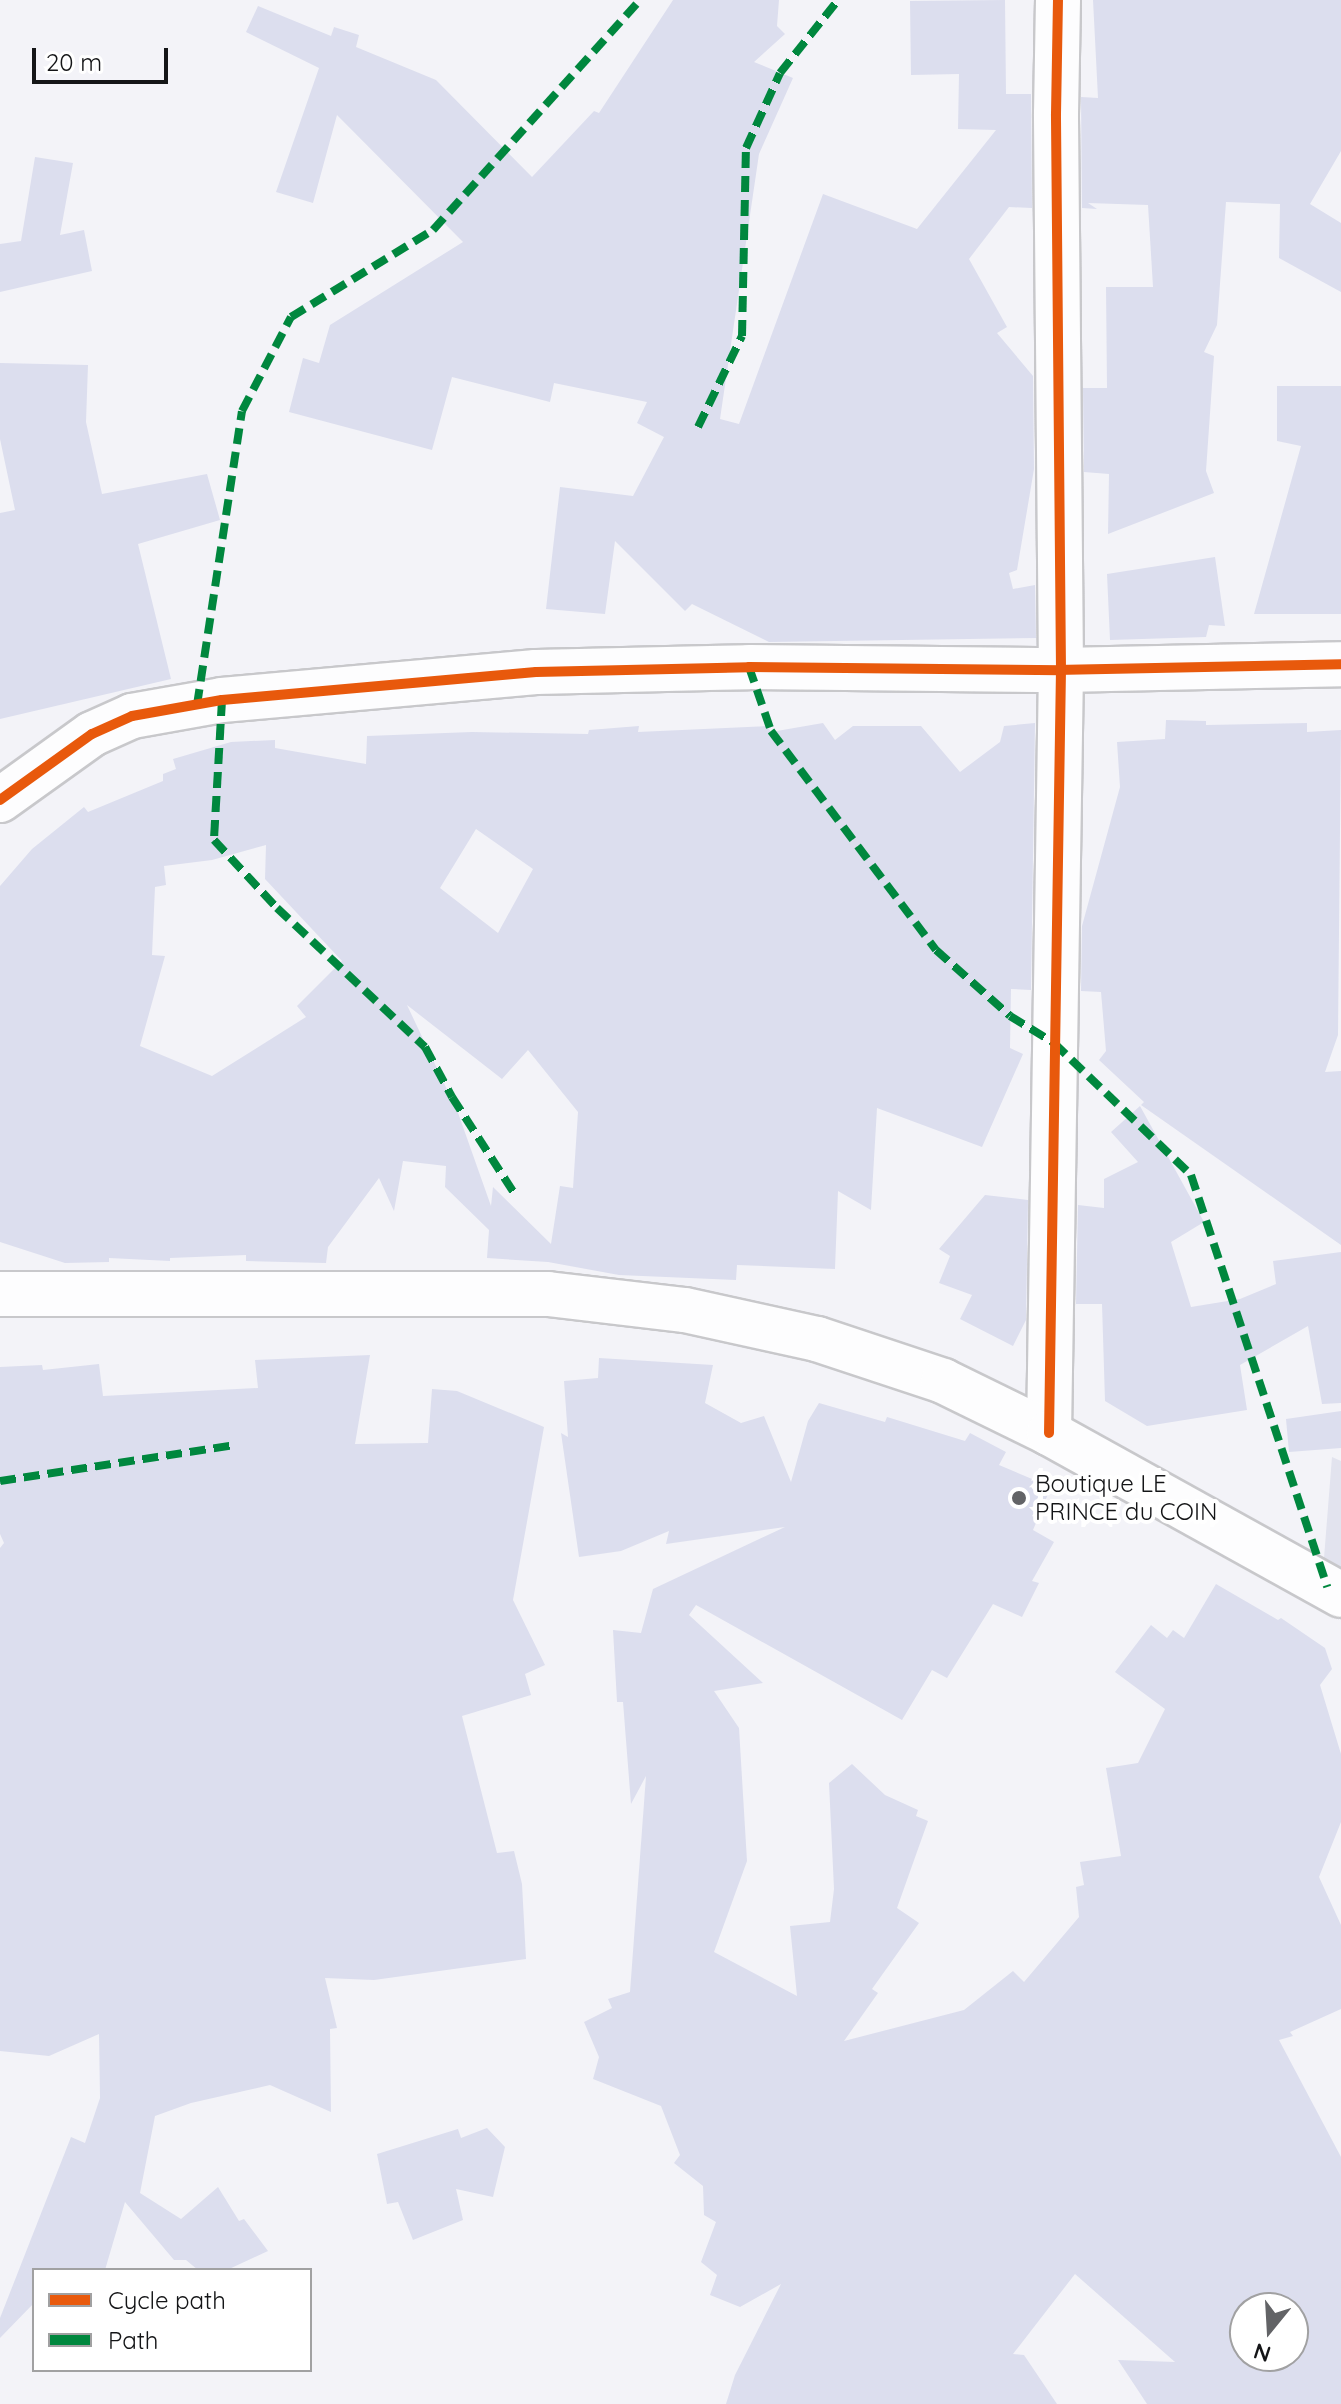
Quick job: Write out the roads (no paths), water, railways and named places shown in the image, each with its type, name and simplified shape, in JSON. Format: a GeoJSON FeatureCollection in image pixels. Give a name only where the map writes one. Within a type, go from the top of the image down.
{"type":"FeatureCollection","features":[{"type":"Feature","properties":{"kind":"street"},"geometry":{"type":"LineString","coordinates":[[1049,1433],[1061,670],[1056,114],[1058,0]]}},
{"type":"Feature","properties":{"kind":"street"},"geometry":{"type":"LineString","coordinates":[[0,800],[105,728],[132,716],[222,700],[536,672],[749,667],[1061,670],[1341,664]]}},
{"type":"Feature","properties":{"kind":"street"},"geometry":{"type":"LineString","coordinates":[[0,1294],[548,1294],[685,1310],[817,1339],[943,1381],[1049,1433],[1341,1595]]}},
{"type":"Feature","properties":{"kind":"place","name":"Boutique LE PRINCE du COIN"},"geometry":{"type":"Point","coordinates":[1019,1498]}}]}
